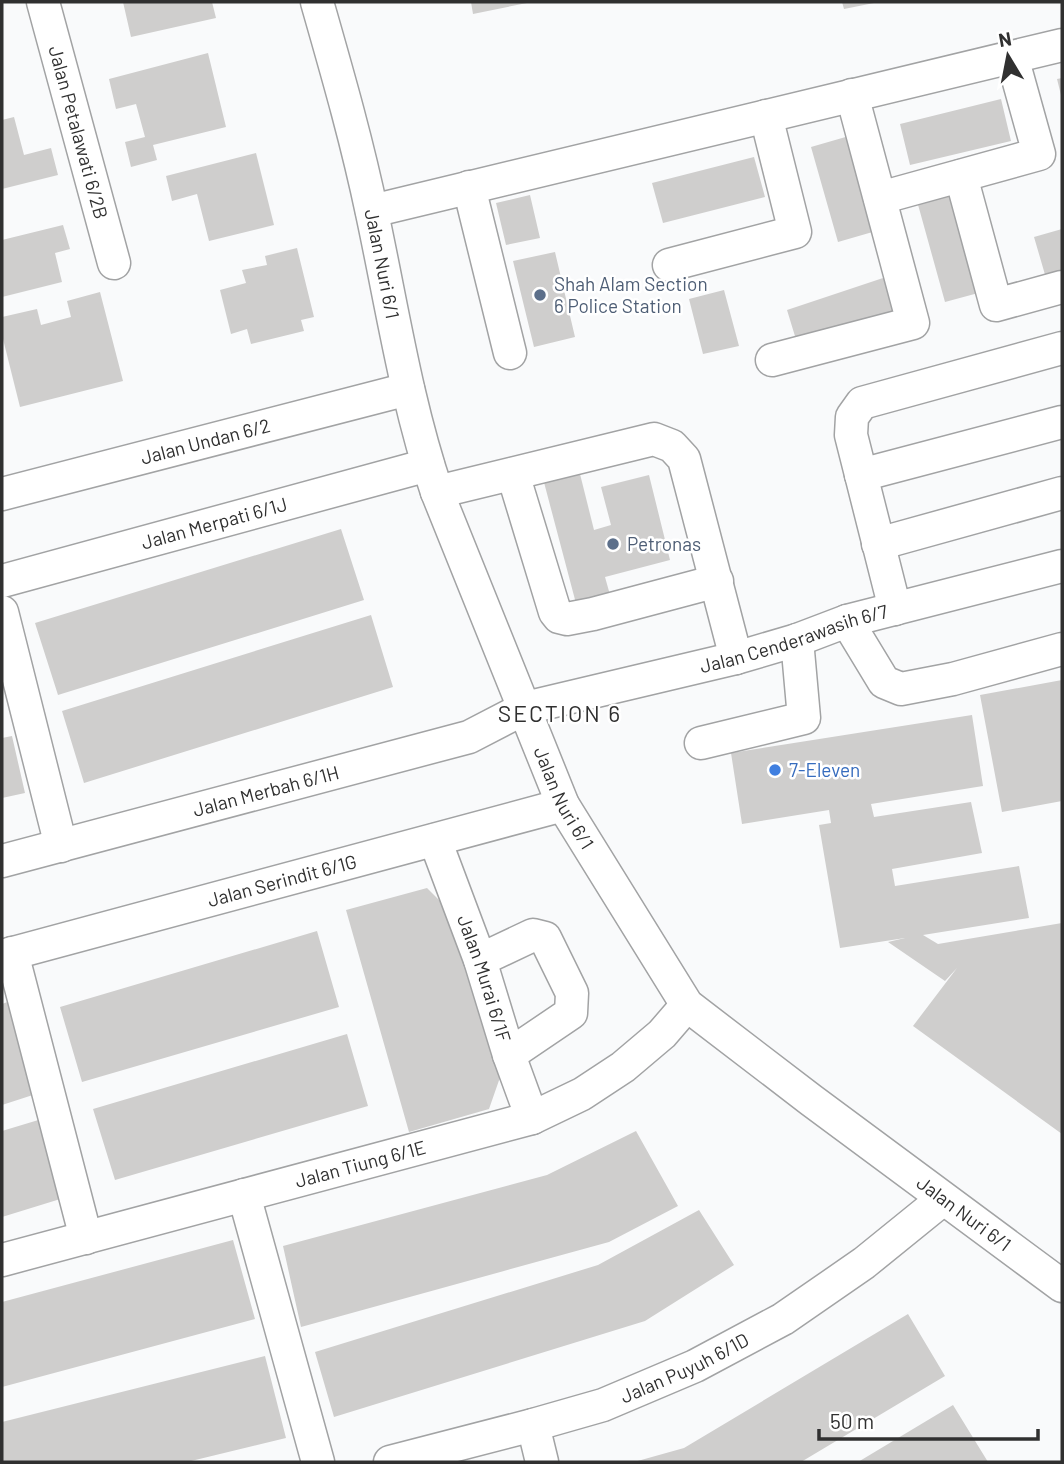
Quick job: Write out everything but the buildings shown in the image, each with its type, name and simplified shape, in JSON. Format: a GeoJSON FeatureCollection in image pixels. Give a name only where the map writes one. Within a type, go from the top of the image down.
{"type":"FeatureCollection","features":[{"type":"Feature","properties":{"kind":"street","name":"Jalan Petalawati 6/2B"},"geometry":{"type":"LineString","coordinates":[[43,2],[114,263]]}},
{"type":"Feature","properties":{"kind":"street","name":"Jalan Nuri 6/1"},"geometry":{"type":"LineString","coordinates":[[317,2],[354,133],[408,389],[433,479],[563,805],[687,1005],[1062,1286]]}},
{"type":"Feature","properties":{"kind":"street"},"geometry":{"type":"LineString","coordinates":[[372,211],[1062,45]]}},
{"type":"Feature","properties":{"kind":"street"},"geometry":{"type":"LineString","coordinates":[[880,198],[1039,154],[1012,57]]}},
{"type":"Feature","properties":{"kind":"street"},"geometry":{"type":"LineString","coordinates":[[772,360],[913,323],[852,95]]}},
{"type":"Feature","properties":{"kind":"street"},"geometry":{"type":"LineString","coordinates":[[669,265],[794,232],[766,116]]}},
{"type":"Feature","properties":{"kind":"street"},"geometry":{"type":"LineString","coordinates":[[961,176],[996,305],[1062,287]]}},
{"type":"Feature","properties":{"kind":"street"},"geometry":{"type":"LineString","coordinates":[[469,187],[510,353]]}},
{"type":"Feature","properties":{"kind":"street"},"geometry":{"type":"LineString","coordinates":[[895,609],[851,435],[852,417],[862,403],[1062,348]]}},
{"type":"Feature","properties":{"kind":"street","name":"Jalan Undan 6/2"},"geometry":{"type":"LineString","coordinates":[[2,494],[408,389]]}},
{"type":"Feature","properties":{"kind":"street"},"geometry":{"type":"LineString","coordinates":[[861,475],[1062,422]]}},
{"type":"Feature","properties":{"kind":"street","name":"Jalan Merpati 6/1J"},"geometry":{"type":"LineString","coordinates":[[2,581],[433,479],[513,474],[654,439],[672,446],[684,459],[736,658]]}},
{"type":"Feature","properties":{"kind":"street"},"geometry":{"type":"LineString","coordinates":[[513,474],[555,612],[559,617],[568,619],[593,614],[717,581]]}},
{"type":"Feature","properties":{"kind":"street"},"geometry":{"type":"LineString","coordinates":[[878,544],[1062,493]]}},
{"type":"Feature","properties":{"kind":"street","name":"Jalan Cenderawasih 6/7"},"geometry":{"type":"LineString","coordinates":[[524,708],[736,658],[847,621],[1062,566]]}},
{"type":"Feature","properties":{"kind":"street"},"geometry":{"type":"LineString","coordinates":[[2,612],[61,846]]}},
{"type":"Feature","properties":{"kind":"street"},"geometry":{"type":"LineString","coordinates":[[847,621],[884,682],[901,689],[1062,649]]}},
{"type":"Feature","properties":{"kind":"street"},"geometry":{"type":"LineString","coordinates":[[701,743],[804,718],[796,640]]}},
{"type":"Feature","properties":{"kind":"street","name":"Jalan Merbah 6/1H"},"geometry":{"type":"LineString","coordinates":[[2,862],[469,737],[524,708]]}},
{"type":"Feature","properties":{"kind":"street","name":"Jalan Serindit 6/1G"},"geometry":{"type":"LineString","coordinates":[[7,955],[563,805]]}},
{"type":"Feature","properties":{"kind":"street","name":"Jalan Murai 6/1F"},"geometry":{"type":"LineString","coordinates":[[435,840],[480,960],[509,1055],[532,1118]]}},
{"type":"Feature","properties":{"kind":"street"},"geometry":{"type":"LineString","coordinates":[[480,960],[533,935],[545,938],[572,993],[571,1013],[509,1055]]}},
{"type":"Feature","properties":{"kind":"street"},"geometry":{"type":"LineString","coordinates":[[7,955],[86,1238]]}},
{"type":"Feature","properties":{"kind":"street","name":"Jalan Tiung 6/1E"},"geometry":{"type":"LineString","coordinates":[[2,1260],[532,1118],[582,1094],[623,1067],[663,1034],[687,1005]]}},
{"type":"Feature","properties":{"kind":"street"},"geometry":{"type":"LineString","coordinates":[[244,1195],[318,1462]]}},
{"type":"Feature","properties":{"kind":"street","name":"Jalan Puyuh 6/1D"},"geometry":{"type":"LineString","coordinates":[[390,1462],[603,1405],[695,1366],[783,1319],[864,1262],[943,1199]]}},
{"type":"Feature","properties":{"kind":"street"},"geometry":{"type":"LineString","coordinates":[[533,1425],[541,1462]]}},
{"type":"Feature","properties":{"kind":"place","name":"Shah Alam Section 6 Police Station"},"geometry":{"type":"Point","coordinates":[540,295]}},
{"type":"Feature","properties":{"kind":"place","name":"Petronas"},"geometry":{"type":"Point","coordinates":[613,544]}},
{"type":"Feature","properties":{"kind":"place","name":"7-Eleven"},"geometry":{"type":"Point","coordinates":[775,770]}},
{"type":"Feature","properties":{"kind":"district","name":"SECTION 6"},"geometry":{"type":"Point","coordinates":[560,714]}}]}
